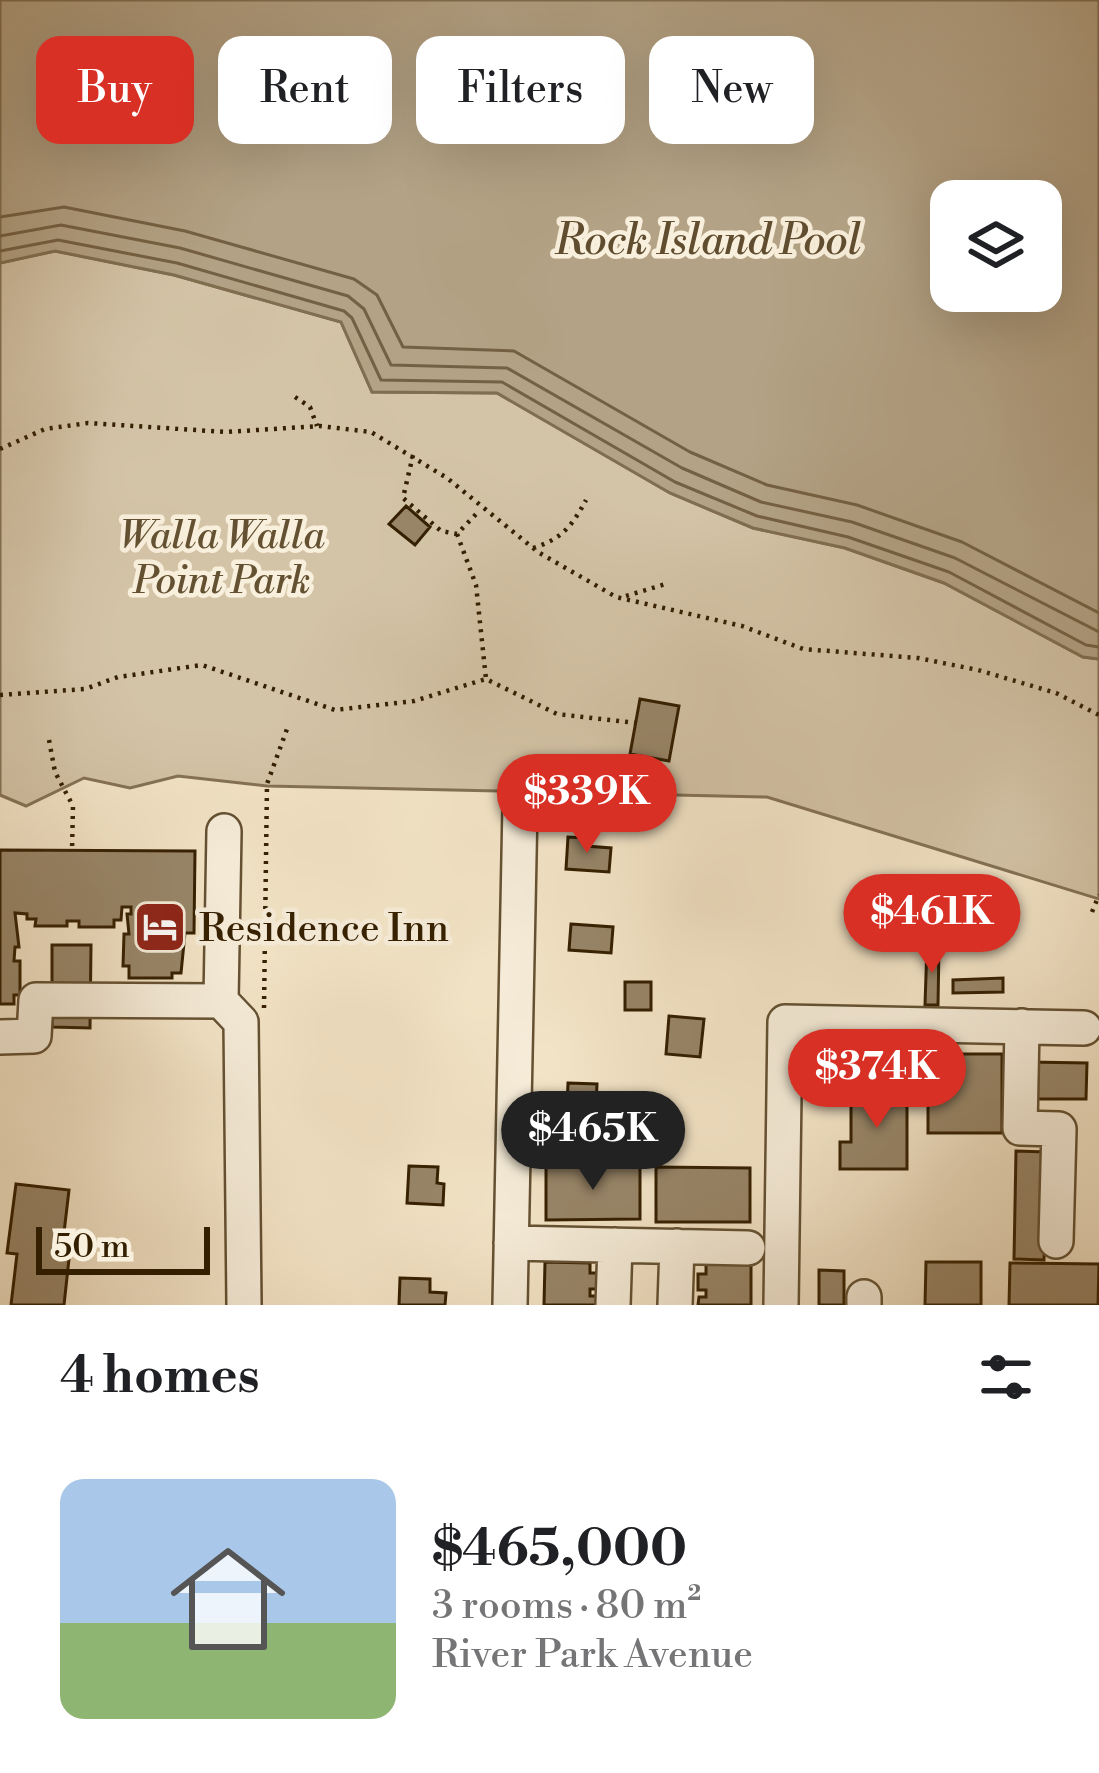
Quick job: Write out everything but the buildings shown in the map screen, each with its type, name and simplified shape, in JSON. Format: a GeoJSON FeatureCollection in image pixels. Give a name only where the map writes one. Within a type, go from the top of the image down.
{"type":"FeatureCollection","features":[{"type":"Feature","properties":{"kind":"street"},"geometry":{"type":"LineString","coordinates":[[510,1305],[520,806]]}},
{"type":"Feature","properties":{"kind":"street"},"geometry":{"type":"LineString","coordinates":[[224,831],[244,1305]]}},
{"type":"Feature","properties":{"kind":"street"},"geometry":{"type":"LineString","coordinates":[[0,1037],[34,1036],[36,1000],[231,1014]]}},
{"type":"Feature","properties":{"kind":"street"},"geometry":{"type":"LineString","coordinates":[[781,1305],[785,1022],[1084,1028]]}},
{"type":"Feature","properties":{"kind":"street"},"geometry":{"type":"LineString","coordinates":[[1022,1027],[1019,1128],[1059,1129],[1056,1240]]}},
{"type":"Feature","properties":{"kind":"street"},"geometry":{"type":"LineString","coordinates":[[511,1243],[748,1248]]}},
{"type":"Feature","properties":{"kind":"street"},"geometry":{"type":"LineString","coordinates":[[613,1305],[615,1245]]}},
{"type":"Feature","properties":{"kind":"street"},"geometry":{"type":"LineString","coordinates":[[675,1305],[676,1246]]}},
{"type":"Feature","properties":{"kind":"path"},"geometry":{"type":"LineString","coordinates":[[295,397],[310,407],[317,426]]}},
{"type":"Feature","properties":{"kind":"path"},"geometry":{"type":"LineString","coordinates":[[0,449],[45,429],[88,423],[226,432],[317,426],[371,432],[447,478],[533,548],[587,584],[621,598],[742,626],[802,649],[918,658],[978,670],[1055,693],[1099,716]]}},
{"type":"Feature","properties":{"kind":"path"},"geometry":{"type":"LineString","coordinates":[[413,455],[403,498],[441,531],[457,534]]}},
{"type":"Feature","properties":{"kind":"path"},"geometry":{"type":"LineString","coordinates":[[533,548],[554,541],[572,526],[586,500]]}},
{"type":"Feature","properties":{"kind":"path"},"geometry":{"type":"LineString","coordinates":[[457,534],[481,508]]}},
{"type":"Feature","properties":{"kind":"path"},"geometry":{"type":"LineString","coordinates":[[457,534],[476,585],[486,679]]}},
{"type":"Feature","properties":{"kind":"path"},"geometry":{"type":"LineString","coordinates":[[621,598],[669,583]]}},
{"type":"Feature","properties":{"kind":"path"},"geometry":{"type":"LineString","coordinates":[[0,695],[85,688],[118,676],[202,664],[335,710],[413,701],[486,679],[556,714],[636,723]]}},
{"type":"Feature","properties":{"kind":"path"},"geometry":{"type":"LineString","coordinates":[[231,1014],[264,1020],[267,784],[287,729]]}},
{"type":"Feature","properties":{"kind":"path"},"geometry":{"type":"LineString","coordinates":[[49,740],[56,772],[73,806],[73,851]]}},
{"type":"Feature","properties":{"kind":"path"},"geometry":{"type":"LineString","coordinates":[[1092,912],[1099,895]]}},
{"type":"Feature","properties":{"kind":"green space","name":"Walla Walla Point Park"},"geometry":{"type":"Polygon","coordinates":[[[55,251],[174,275],[341,322],[372,392],[497,393],[670,493],[753,528],[845,548],[944,583],[1083,657],[1099,659],[1099,899],[767,797],[267,786],[178,776],[130,788],[84,778],[26,806],[0,795],[0,263],[55,251]]]}},
{"type":"Feature","properties":{"kind":"water","name":"Rock Island Pool"},"geometry":{"type":"Polygon","coordinates":[[[0,0],[1099,0],[1099,659],[1083,657],[944,583],[845,548],[753,528],[670,493],[497,393],[372,392],[341,322],[174,275],[55,251],[0,263],[0,0]]]}},
{"type":"Feature","properties":{"kind":"place","name":"Residence Inn"},"geometry":{"type":"Point","coordinates":[160,927]}}]}
